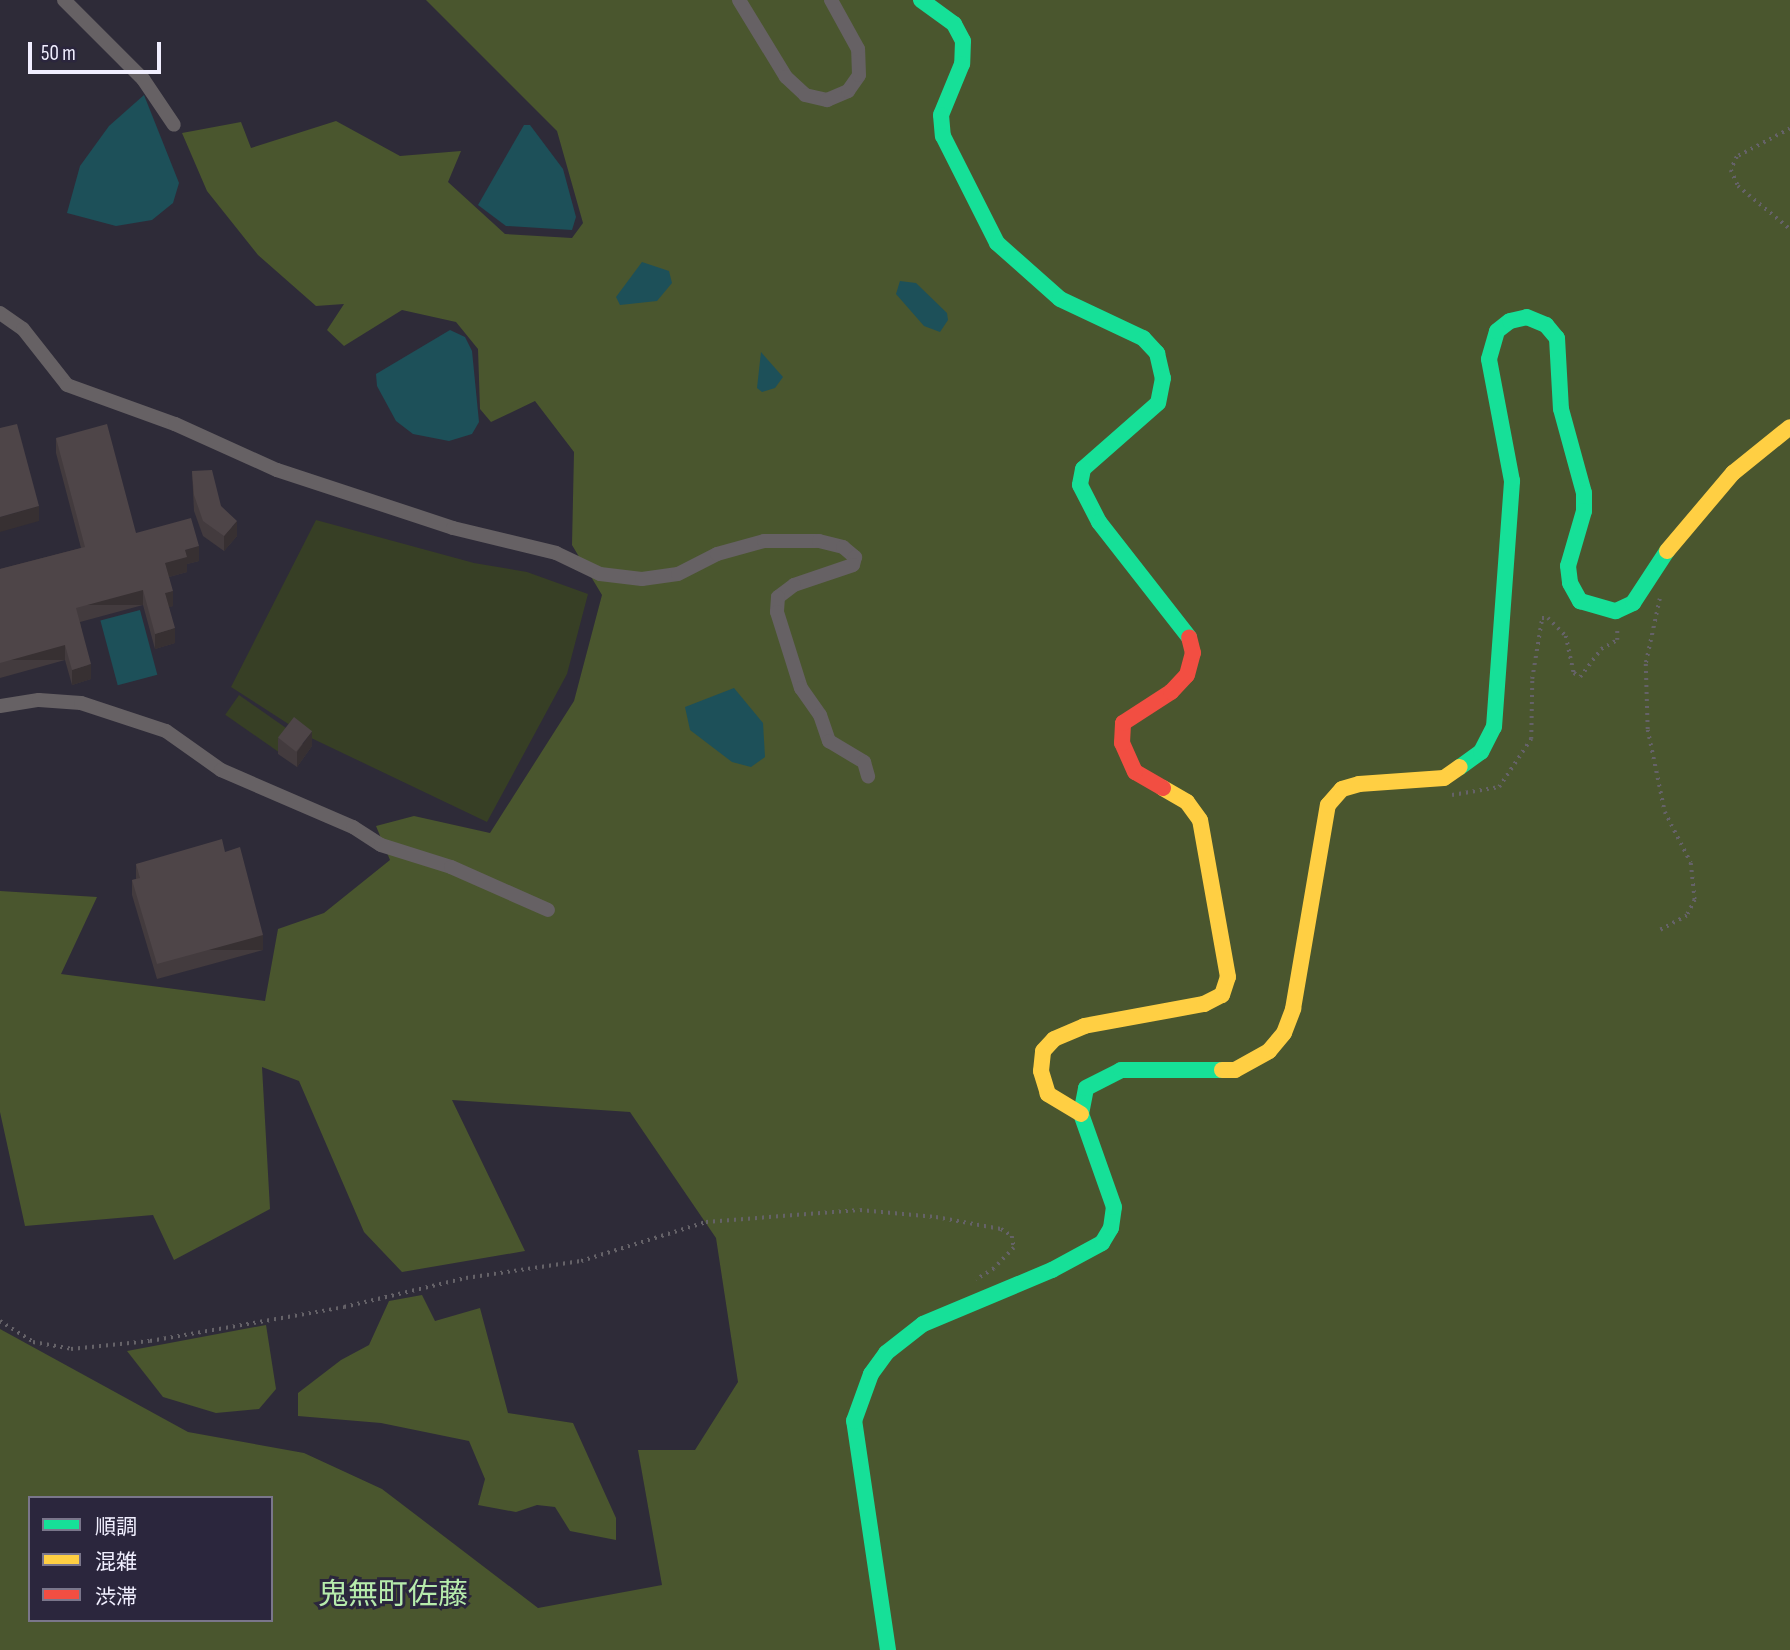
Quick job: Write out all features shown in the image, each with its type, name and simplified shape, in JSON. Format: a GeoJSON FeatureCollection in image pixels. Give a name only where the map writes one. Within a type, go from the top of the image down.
{"type":"FeatureCollection","features":[{"type":"Feature","properties":{"kind":"street"},"geometry":{"type":"LineString","coordinates":[[64,0],[143,79],[173,125]]}},
{"type":"Feature","properties":{"kind":"street"},"geometry":{"type":"LineString","coordinates":[[738,0],[786,78],[805,96],[827,100],[848,91],[859,75],[858,49],[831,0]]}},
{"type":"Feature","properties":{"kind":"street"},"geometry":{"type":"LineString","coordinates":[[921,0],[954,24],[963,41],[962,64],[941,115],[943,136],[997,243],[1026,273],[1060,299],[1143,338],[1157,353],[1163,378],[1158,403],[1083,469],[1080,485],[1099,523],[1189,635],[1193,653],[1187,675],[1171,692],[1123,723],[1122,743],[1135,772],[1187,802],[1200,820],[1228,977],[1222,995],[1204,1004],[1084,1026],[1054,1039],[1043,1051],[1041,1071],[1048,1094],[1081,1114]]}},
{"type":"Feature","properties":{"kind":"street"},"geometry":{"type":"LineString","coordinates":[[0,313],[23,329],[67,385],[175,424],[277,470],[453,528],[556,553],[600,574],[642,579],[678,574],[717,554],[764,541],[819,541],[843,547],[855,556],[853,565],[794,584],[778,597],[777,612],[802,688],[820,715],[829,741],[864,762],[868,776]]}},
{"type":"Feature","properties":{"kind":"street"},"geometry":{"type":"LineString","coordinates":[[888,1650],[854,1421],[860,1397],[886,1353],[923,1324],[1052,1270],[1102,1243],[1111,1228],[1114,1207],[1081,1114],[1086,1088],[1100,1076],[1147,1068],[1225,1072],[1254,1063],[1269,1051],[1284,1033],[1293,1009],[1328,805],[1342,789],[1359,783],[1444,778],[1481,752],[1494,727],[1512,481],[1489,359],[1491,342],[1510,321],[1527,317],[1546,325],[1557,338],[1561,355],[1561,409],[1584,493],[1584,511],[1569,566],[1570,583],[1580,601],[1616,611],[1633,603],[1673,542],[1733,473],[1790,427]]}},
{"type":"Feature","properties":{"kind":"street"},"geometry":{"type":"LineString","coordinates":[[0,706],[39,700],[81,703],[166,731],[221,770],[352,827],[381,845],[451,867],[548,910]]}},
{"type":"Feature","properties":{"kind":"path"},"geometry":{"type":"LineString","coordinates":[[1790,129],[1737,157],[1731,170],[1738,186],[1790,229]]}},
{"type":"Feature","properties":{"kind":"path"},"geometry":{"type":"LineString","coordinates":[[1661,930],[1687,916],[1695,900],[1692,863],[1665,812],[1645,706],[1653,626],[1665,590]]}},
{"type":"Feature","properties":{"kind":"path"},"geometry":{"type":"LineString","coordinates":[[1442,795],[1470,795],[1499,787],[1520,761],[1531,739],[1532,679],[1542,618],[1548,618],[1566,636],[1574,673],[1580,677],[1601,649],[1617,640],[1616,611]]}},
{"type":"Feature","properties":{"kind":"path"},"geometry":{"type":"LineString","coordinates":[[0,1321],[33,1342],[71,1349],[150,1341],[344,1307],[429,1284],[581,1261],[706,1222],[860,1210],[936,1217],[1002,1229],[1012,1236],[1014,1248],[995,1269],[971,1282]]}},
{"type":"Feature","properties":{"kind":"green space"},"geometry":{"type":"Polygon","coordinates":[[[426,0],[1790,0],[1790,1650],[0,1650],[0,1329],[188,1432],[304,1453],[382,1489],[538,1608],[662,1585],[638,1450],[695,1450],[738,1382],[716,1238],[630,1112],[452,1100],[525,1251],[402,1272],[364,1232],[299,1081],[262,1067],[270,1209],[174,1260],[153,1215],[25,1226],[0,1112],[0,891],[97,897],[61,974],[265,1001],[278,929],[324,913],[390,860],[376,826],[414,816],[490,833],[574,701],[602,595],[572,545],[574,452],[535,401],[491,422],[480,409],[478,349],[456,322],[402,310],[344,346],[327,330],[344,304],[316,306],[258,255],[207,191],[182,133],[241,122],[251,148],[336,121],[400,156],[461,151],[448,182],[505,234],[572,238],[583,223],[557,131],[426,0]]]}},
{"type":"Feature","properties":{"kind":"green space"},"geometry":{"type":"Polygon","coordinates":[[[316,520],[474,563],[527,572],[588,594],[567,674],[487,822],[307,736],[231,687],[316,520]]]}},
{"type":"Feature","properties":{"kind":"green space"},"geometry":{"type":"Polygon","coordinates":[[[239,695],[294,733],[280,753],[225,715],[239,695]]]}},
{"type":"Feature","properties":{"kind":"green space"},"geometry":{"type":"Polygon","coordinates":[[[422,1295],[435,1321],[480,1308],[508,1413],[573,1423],[616,1518],[616,1540],[570,1531],[555,1507],[537,1505],[516,1512],[478,1505],[485,1479],[469,1441],[381,1423],[298,1416],[298,1393],[341,1360],[369,1345],[389,1301],[422,1295]]]}},
{"type":"Feature","properties":{"kind":"green space"},"geometry":{"type":"Polygon","coordinates":[[[266,1325],[276,1389],[259,1409],[216,1413],[163,1397],[127,1351],[266,1325]]]}},
{"type":"Feature","properties":{"kind":"water"},"geometry":{"type":"Polygon","coordinates":[[[144,95],[179,183],[173,203],[152,220],[116,226],[67,213],[80,166],[109,126],[144,95]]]}},
{"type":"Feature","properties":{"kind":"water"},"geometry":{"type":"Polygon","coordinates":[[[524,125],[530,125],[563,169],[576,217],[572,230],[506,226],[478,205],[524,125]]]}},
{"type":"Feature","properties":{"kind":"water"},"geometry":{"type":"Polygon","coordinates":[[[642,262],[669,271],[672,283],[657,301],[620,305],[616,297],[642,262]]]}},
{"type":"Feature","properties":{"kind":"water"},"geometry":{"type":"Polygon","coordinates":[[[900,281],[916,283],[947,313],[948,320],[940,332],[924,326],[896,294],[900,281]]]}},
{"type":"Feature","properties":{"kind":"water"},"geometry":{"type":"Polygon","coordinates":[[[450,330],[465,337],[472,351],[479,422],[472,434],[449,441],[413,434],[396,421],[377,386],[376,374],[450,330]]]}},
{"type":"Feature","properties":{"kind":"water"},"geometry":{"type":"Polygon","coordinates":[[[761,352],[783,377],[775,388],[762,392],[757,388],[761,352]]]}},
{"type":"Feature","properties":{"kind":"water"},"geometry":{"type":"Polygon","coordinates":[[[140,610],[157,675],[118,685],[100,621],[140,610]]]}},
{"type":"Feature","properties":{"kind":"water"},"geometry":{"type":"Polygon","coordinates":[[[734,688],[763,723],[765,757],[751,767],[732,762],[690,730],[685,707],[734,688]]]}},
{"type":"Feature","properties":{"kind":"building"},"geometry":{"type":"Polygon","coordinates":[[[17,424],[39,506],[0,517],[0,428],[17,424]]]}},
{"type":"Feature","properties":{"kind":"building"},"geometry":{"type":"Polygon","coordinates":[[[107,424],[136,533],[191,518],[199,546],[185,550],[187,557],[165,563],[173,591],[165,593],[175,628],[155,634],[143,590],[76,608],[91,664],[72,670],[65,645],[0,663],[0,569],[85,547],[56,438],[107,424]]]}},
{"type":"Feature","properties":{"kind":"building"},"geometry":{"type":"Polygon","coordinates":[[[212,470],[221,506],[237,521],[224,536],[203,521],[194,495],[192,471],[212,470]]]}},
{"type":"Feature","properties":{"kind":"building"},"geometry":{"type":"Polygon","coordinates":[[[294,717],[312,731],[296,752],[278,737],[294,717]]]}},
{"type":"Feature","properties":{"kind":"building"},"geometry":{"type":"Polygon","coordinates":[[[222,839],[225,852],[240,847],[263,935],[157,964],[132,880],[140,878],[136,864],[222,839]]]}},
{"type":"Feature","properties":{"kind":"traffic: fast"},"geometry":{"type":"LineString","coordinates":[[921,0],[954,24],[963,41],[962,64],[941,115],[943,136],[997,243],[1060,299],[1143,338],[1157,353],[1163,378],[1158,403],[1083,469],[1080,485],[1099,522],[1189,637]]}},
{"type":"Feature","properties":{"kind":"traffic: fast"},"geometry":{"type":"LineString","coordinates":[[1460,767],[1481,752],[1494,727],[1512,481],[1489,359],[1497,331],[1510,321],[1527,317],[1546,325],[1557,338],[1561,409],[1584,493],[1584,511],[1568,566],[1570,583],[1580,601],[1616,611],[1633,603],[1667,551]]}},
{"type":"Feature","properties":{"kind":"traffic: fast"},"geometry":{"type":"LineString","coordinates":[[888,1650],[854,1421],[871,1374],[886,1353],[923,1324],[1052,1270],[1102,1243],[1111,1228],[1114,1207],[1081,1114],[1086,1088],[1121,1070],[1222,1070]]}},
{"type":"Feature","properties":{"kind":"traffic: slow"},"geometry":{"type":"LineString","coordinates":[[1667,551],[1733,473],[1790,427]]}},
{"type":"Feature","properties":{"kind":"traffic: slow"},"geometry":{"type":"LineString","coordinates":[[1222,1070],[1235,1070],[1269,1051],[1284,1033],[1293,1009],[1328,805],[1342,789],[1359,784],[1444,778],[1460,767]]}},
{"type":"Feature","properties":{"kind":"traffic: slow"},"geometry":{"type":"LineString","coordinates":[[1081,1114],[1048,1094],[1041,1071],[1043,1051],[1054,1039],[1084,1026],[1204,1004],[1222,995],[1228,977],[1200,820],[1187,802],[1163,788]]}},
{"type":"Feature","properties":{"kind":"traffic: jam"},"geometry":{"type":"LineString","coordinates":[[1163,788],[1135,772],[1122,743],[1123,723],[1171,692],[1187,675],[1193,653],[1189,637]]}},
{"type":"Feature","properties":{"kind":"district","name":"鬼無町佐藤"},"geometry":{"type":"Point","coordinates":[393,1595]}}]}
